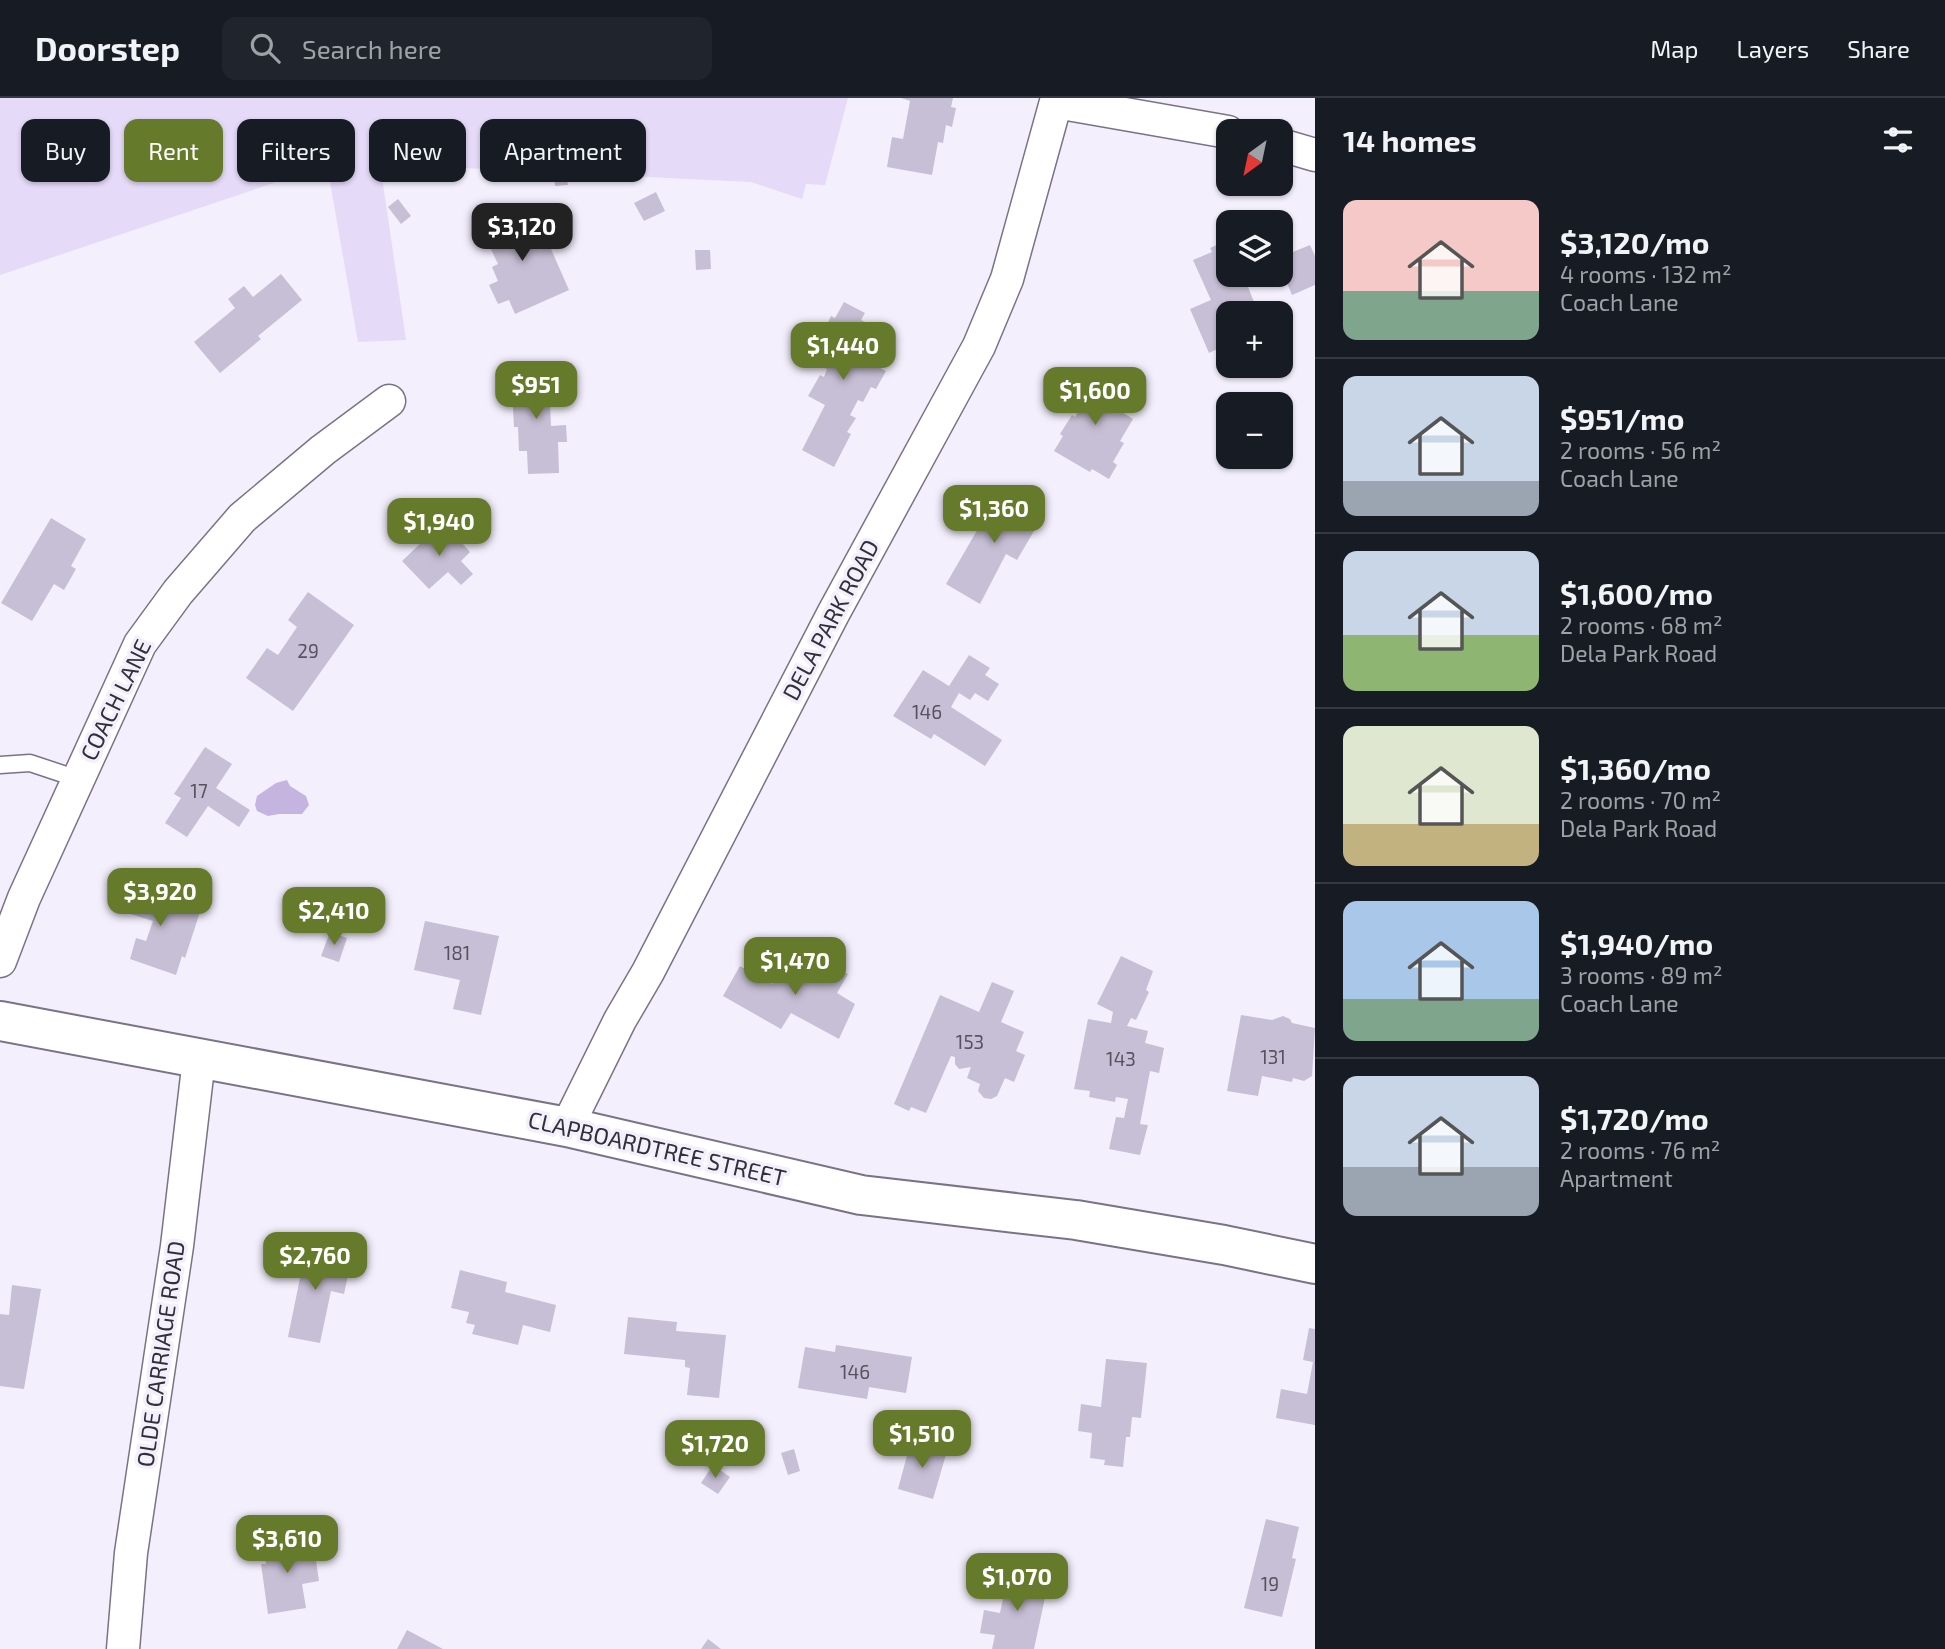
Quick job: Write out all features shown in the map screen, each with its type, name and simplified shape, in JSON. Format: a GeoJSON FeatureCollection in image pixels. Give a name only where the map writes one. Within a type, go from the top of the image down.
{"type":"FeatureCollection","features":[{"type":"Feature","properties":{"kind":"street"},"geometry":{"type":"LineString","coordinates":[[1056,100],[1216,130]]}},
{"type":"Feature","properties":{"kind":"street","name":"DELA PARK ROAD"},"geometry":{"type":"LineString","coordinates":[[567,1127],[620,1020],[648,972],[833,614],[979,346],[1007,279],[1056,100]]}},
{"type":"Feature","properties":{"kind":"street"},"geometry":{"type":"LineString","coordinates":[[1293,149],[1315,155]]}},
{"type":"Feature","properties":{"kind":"street","name":"COACH LANE"},"geometry":{"type":"LineString","coordinates":[[2,951],[140,644],[178,592],[242,518],[323,450],[389,401]]}},
{"type":"Feature","properties":{"kind":"street","name":"CLAPBOARDTREE STREET"},"geometry":{"type":"LineString","coordinates":[[0,1021],[567,1127],[861,1195],[1076,1220],[1224,1245],[1315,1264]]}},
{"type":"Feature","properties":{"kind":"street","name":"OLDE CARRIAGE ROAD"},"geometry":{"type":"LineString","coordinates":[[123,1649],[131,1553],[177,1246],[199,1059]]}},
{"type":"Feature","properties":{"kind":"lane"},"geometry":{"type":"LineString","coordinates":[[0,765],[30,763],[78,779]]}},
{"type":"Feature","properties":{"kind":"shaded area"},"geometry":{"type":"Polygon","coordinates":[[[0,98],[848,98],[825,185],[806,184],[802,199],[751,182],[646,177],[646,119],[480,119],[480,169],[466,168],[466,119],[369,119],[369,182],[383,182],[406,340],[358,342],[330,182],[355,182],[355,119],[237,119],[237,182],[276,182],[0,275],[0,98]]]}},
{"type":"Feature","properties":{"kind":"shaded area"},"geometry":{"type":"Polygon","coordinates":[[[287,780],[290,786],[306,796],[309,805],[302,814],[268,816],[257,811],[257,796],[276,783],[287,780]]]}},
{"type":"Feature","properties":{"kind":"building"},"geometry":{"type":"Polygon","coordinates":[[[901,98],[953,98],[951,107],[956,108],[952,127],[946,125],[943,143],[938,142],[932,175],[887,167],[892,137],[903,139],[910,101],[901,98]]]}},
{"type":"Feature","properties":{"kind":"building"},"geometry":{"type":"Polygon","coordinates":[[[555,182],[568,182],[568,185],[555,186],[555,182]]]}},
{"type":"Feature","properties":{"kind":"building"},"geometry":{"type":"Polygon","coordinates":[[[656,192],[665,211],[644,221],[634,203],[656,192]]]}},
{"type":"Feature","properties":{"kind":"building"},"geometry":{"type":"Polygon","coordinates":[[[398,199],[411,216],[401,224],[388,207],[398,199]]]}},
{"type":"Feature","properties":{"kind":"building"},"geometry":{"type":"Polygon","coordinates":[[[509,204],[521,233],[540,224],[569,290],[515,314],[509,300],[498,304],[489,285],[498,281],[492,267],[498,264],[489,245],[493,243],[481,216],[509,204]]]}},
{"type":"Feature","properties":{"kind":"building"},"geometry":{"type":"Polygon","coordinates":[[[1216,245],[1216,287],[1248,287],[1254,301],[1216,301],[1216,350],[1209,353],[1190,309],[1211,300],[1193,260],[1212,252],[1210,248],[1216,245]]]}},
{"type":"Feature","properties":{"kind":"building"},"geometry":{"type":"Polygon","coordinates":[[[1310,245],[1315,256],[1315,285],[1292,295],[1289,287],[1293,287],[1293,252],[1310,245]]]}},
{"type":"Feature","properties":{"kind":"building"},"geometry":{"type":"Polygon","coordinates":[[[695,250],[710,250],[711,269],[696,270],[695,250]]]}},
{"type":"Feature","properties":{"kind":"building"},"geometry":{"type":"Polygon","coordinates":[[[281,274],[302,300],[258,336],[261,339],[220,373],[194,342],[235,308],[228,299],[244,286],[253,297],[281,274]]]}},
{"type":"Feature","properties":{"kind":"building"},"geometry":{"type":"Polygon","coordinates":[[[844,302],[865,313],[861,320],[875,327],[867,341],[885,350],[876,366],[886,371],[876,389],[871,387],[863,402],[858,400],[850,415],[856,418],[847,432],[851,434],[834,467],[802,450],[825,405],[808,396],[820,375],[824,377],[827,369],[816,363],[829,339],[826,336],[829,331],[825,329],[831,316],[835,318],[844,302]]]}},
{"type":"Feature","properties":{"kind":"building"},"geometry":{"type":"Polygon","coordinates":[[[552,370],[553,385],[549,385],[551,426],[566,425],[567,442],[558,442],[559,473],[528,474],[527,451],[519,451],[518,427],[514,427],[511,372],[552,370]]]}},
{"type":"Feature","properties":{"kind":"building"},"geometry":{"type":"Polygon","coordinates":[[[1087,370],[1123,392],[1114,407],[1133,419],[1120,441],[1124,443],[1113,462],[1117,465],[1109,479],[1092,469],[1090,472],[1054,451],[1063,436],[1060,434],[1082,405],[1070,397],[1087,370]]]}},
{"type":"Feature","properties":{"kind":"building"},"geometry":{"type":"Polygon","coordinates":[[[1001,489],[1044,514],[1017,560],[1006,554],[980,604],[946,584],[1001,489]]]}},
{"type":"Feature","properties":{"kind":"building"},"geometry":{"type":"Polygon","coordinates":[[[51,518],[86,539],[71,566],[76,569],[64,590],[54,584],[32,621],[1,603],[51,518]]]}},
{"type":"Feature","properties":{"kind":"building"},"geometry":{"type":"Polygon","coordinates":[[[443,522],[470,552],[461,561],[473,574],[461,585],[448,572],[429,589],[402,561],[443,522]]]}},
{"type":"Feature","properties":{"kind":"building"},"geometry":{"type":"Polygon","coordinates":[[[308,592],[354,625],[293,711],[246,678],[267,648],[278,655],[297,627],[288,620],[308,592]]]}},
{"type":"Feature","properties":{"kind":"building"},"geometry":{"type":"Polygon","coordinates":[[[969,655],[990,668],[985,675],[999,684],[988,701],[975,693],[970,700],[959,693],[951,707],[1002,740],[985,766],[934,734],[931,739],[893,716],[923,670],[949,686],[969,655]]]}},
{"type":"Feature","properties":{"kind":"building"},"geometry":{"type":"Polygon","coordinates":[[[205,747],[232,764],[216,788],[250,810],[239,827],[208,806],[187,837],[165,823],[181,798],[174,794],[205,747]]]}},
{"type":"Feature","properties":{"kind":"building"},"geometry":{"type":"Polygon","coordinates":[[[128,880],[147,886],[145,893],[200,912],[185,958],[182,956],[176,975],[130,959],[136,938],[146,941],[153,921],[118,910],[128,880]]]}},
{"type":"Feature","properties":{"kind":"building"},"geometry":{"type":"Polygon","coordinates":[[[425,921],[499,936],[481,1015],[453,1009],[460,980],[414,970],[425,921]]]}},
{"type":"Feature","properties":{"kind":"building"},"geometry":{"type":"Polygon","coordinates":[[[330,932],[347,938],[339,962],[321,956],[330,932]]]}},
{"type":"Feature","properties":{"kind":"building"},"geometry":{"type":"Polygon","coordinates":[[[1121,956],[1153,971],[1146,990],[1149,992],[1136,1020],[1131,1018],[1127,1026],[1148,1031],[1145,1043],[1164,1048],[1159,1073],[1150,1071],[1140,1124],[1148,1125],[1140,1155],[1109,1149],[1116,1117],[1124,1118],[1128,1099],[1116,1097],[1115,1102],[1089,1097],[1090,1091],[1074,1089],[1088,1019],[1111,1023],[1113,1012],[1097,1004],[1121,956]]]}},
{"type":"Feature","properties":{"kind":"building"},"geometry":{"type":"Polygon","coordinates":[[[820,959],[848,974],[837,993],[855,1004],[839,1039],[791,1013],[781,1029],[723,996],[740,966],[772,984],[784,963],[809,978],[820,959]]]}},
{"type":"Feature","properties":{"kind":"building"},"geometry":{"type":"Polygon","coordinates":[[[992,982],[1014,991],[1001,1022],[1024,1032],[1016,1051],[1025,1055],[1014,1082],[1005,1078],[997,1096],[984,1098],[978,1091],[980,1084],[967,1078],[971,1067],[959,1069],[955,1064],[955,1057],[951,1056],[926,1113],[911,1107],[909,1111],[894,1104],[940,995],[979,1012],[992,982]]]}},
{"type":"Feature","properties":{"kind":"building"},"geometry":{"type":"Polygon","coordinates":[[[1241,1015],[1272,1020],[1283,1016],[1292,1023],[1315,1028],[1312,1076],[1304,1081],[1293,1078],[1292,1082],[1262,1076],[1258,1096],[1227,1091],[1241,1015]]]}},
{"type":"Feature","properties":{"kind":"building"},"geometry":{"type":"Polygon","coordinates":[[[309,1234],[318,1236],[316,1243],[334,1247],[329,1271],[348,1275],[344,1294],[331,1291],[320,1343],[288,1337],[309,1234]]]}},
{"type":"Feature","properties":{"kind":"building"},"geometry":{"type":"Polygon","coordinates":[[[460,1270],[507,1282],[505,1292],[556,1305],[550,1332],[523,1325],[518,1345],[472,1334],[475,1325],[466,1323],[469,1312],[451,1308],[460,1270]]]}},
{"type":"Feature","properties":{"kind":"building"},"geometry":{"type":"Polygon","coordinates":[[[12,1285],[41,1289],[24,1389],[0,1386],[0,1314],[9,1315],[12,1285]]]}},
{"type":"Feature","properties":{"kind":"building"},"geometry":{"type":"Polygon","coordinates":[[[628,1317],[677,1322],[676,1331],[726,1335],[719,1398],[687,1395],[690,1368],[685,1367],[685,1360],[624,1354],[628,1317]]]}},
{"type":"Feature","properties":{"kind":"building"},"geometry":{"type":"Polygon","coordinates":[[[1309,1328],[1315,1329],[1315,1425],[1276,1418],[1281,1389],[1307,1394],[1313,1362],[1303,1360],[1309,1328]]]}},
{"type":"Feature","properties":{"kind":"building"},"geometry":{"type":"Polygon","coordinates":[[[836,1345],[912,1357],[906,1393],[869,1387],[867,1399],[798,1388],[805,1347],[835,1352],[836,1345]]]}},
{"type":"Feature","properties":{"kind":"building"},"geometry":{"type":"Polygon","coordinates":[[[1106,1359],[1147,1363],[1141,1418],[1132,1417],[1130,1437],[1126,1437],[1123,1467],[1104,1465],[1105,1460],[1090,1458],[1092,1433],[1078,1431],[1081,1404],[1101,1407],[1106,1359]]]}},
{"type":"Feature","properties":{"kind":"building"},"geometry":{"type":"Polygon","coordinates":[[[911,1441],[947,1451],[933,1499],[898,1489],[911,1441]]]}},
{"type":"Feature","properties":{"kind":"building"},"geometry":{"type":"Polygon","coordinates":[[[794,1449],[800,1471],[788,1475],[781,1453],[794,1449]]]}},
{"type":"Feature","properties":{"kind":"building"},"geometry":{"type":"Polygon","coordinates":[[[713,1465],[730,1477],[718,1494],[701,1483],[713,1465]]]}},
{"type":"Feature","properties":{"kind":"building"},"geometry":{"type":"Polygon","coordinates":[[[1266,1519],[1299,1527],[1292,1558],[1296,1559],[1282,1617],[1244,1608],[1266,1519]]]}},
{"type":"Feature","properties":{"kind":"building"},"geometry":{"type":"Polygon","coordinates":[[[298,1538],[301,1556],[315,1554],[319,1581],[302,1584],[306,1608],[268,1614],[261,1564],[266,1564],[263,1543],[298,1538]]]}},
{"type":"Feature","properties":{"kind":"building"},"geometry":{"type":"Polygon","coordinates":[[[1009,1570],[1049,1579],[1034,1649],[992,1649],[995,1635],[980,1633],[984,1610],[1000,1613],[1009,1570]]]}},
{"type":"Feature","properties":{"kind":"building"},"geometry":{"type":"Polygon","coordinates":[[[407,1630],[443,1649],[397,1649],[407,1630]]]}},
{"type":"Feature","properties":{"kind":"building"},"geometry":{"type":"Polygon","coordinates":[[[708,1639],[721,1649],[701,1649],[708,1639]]]}}]}
